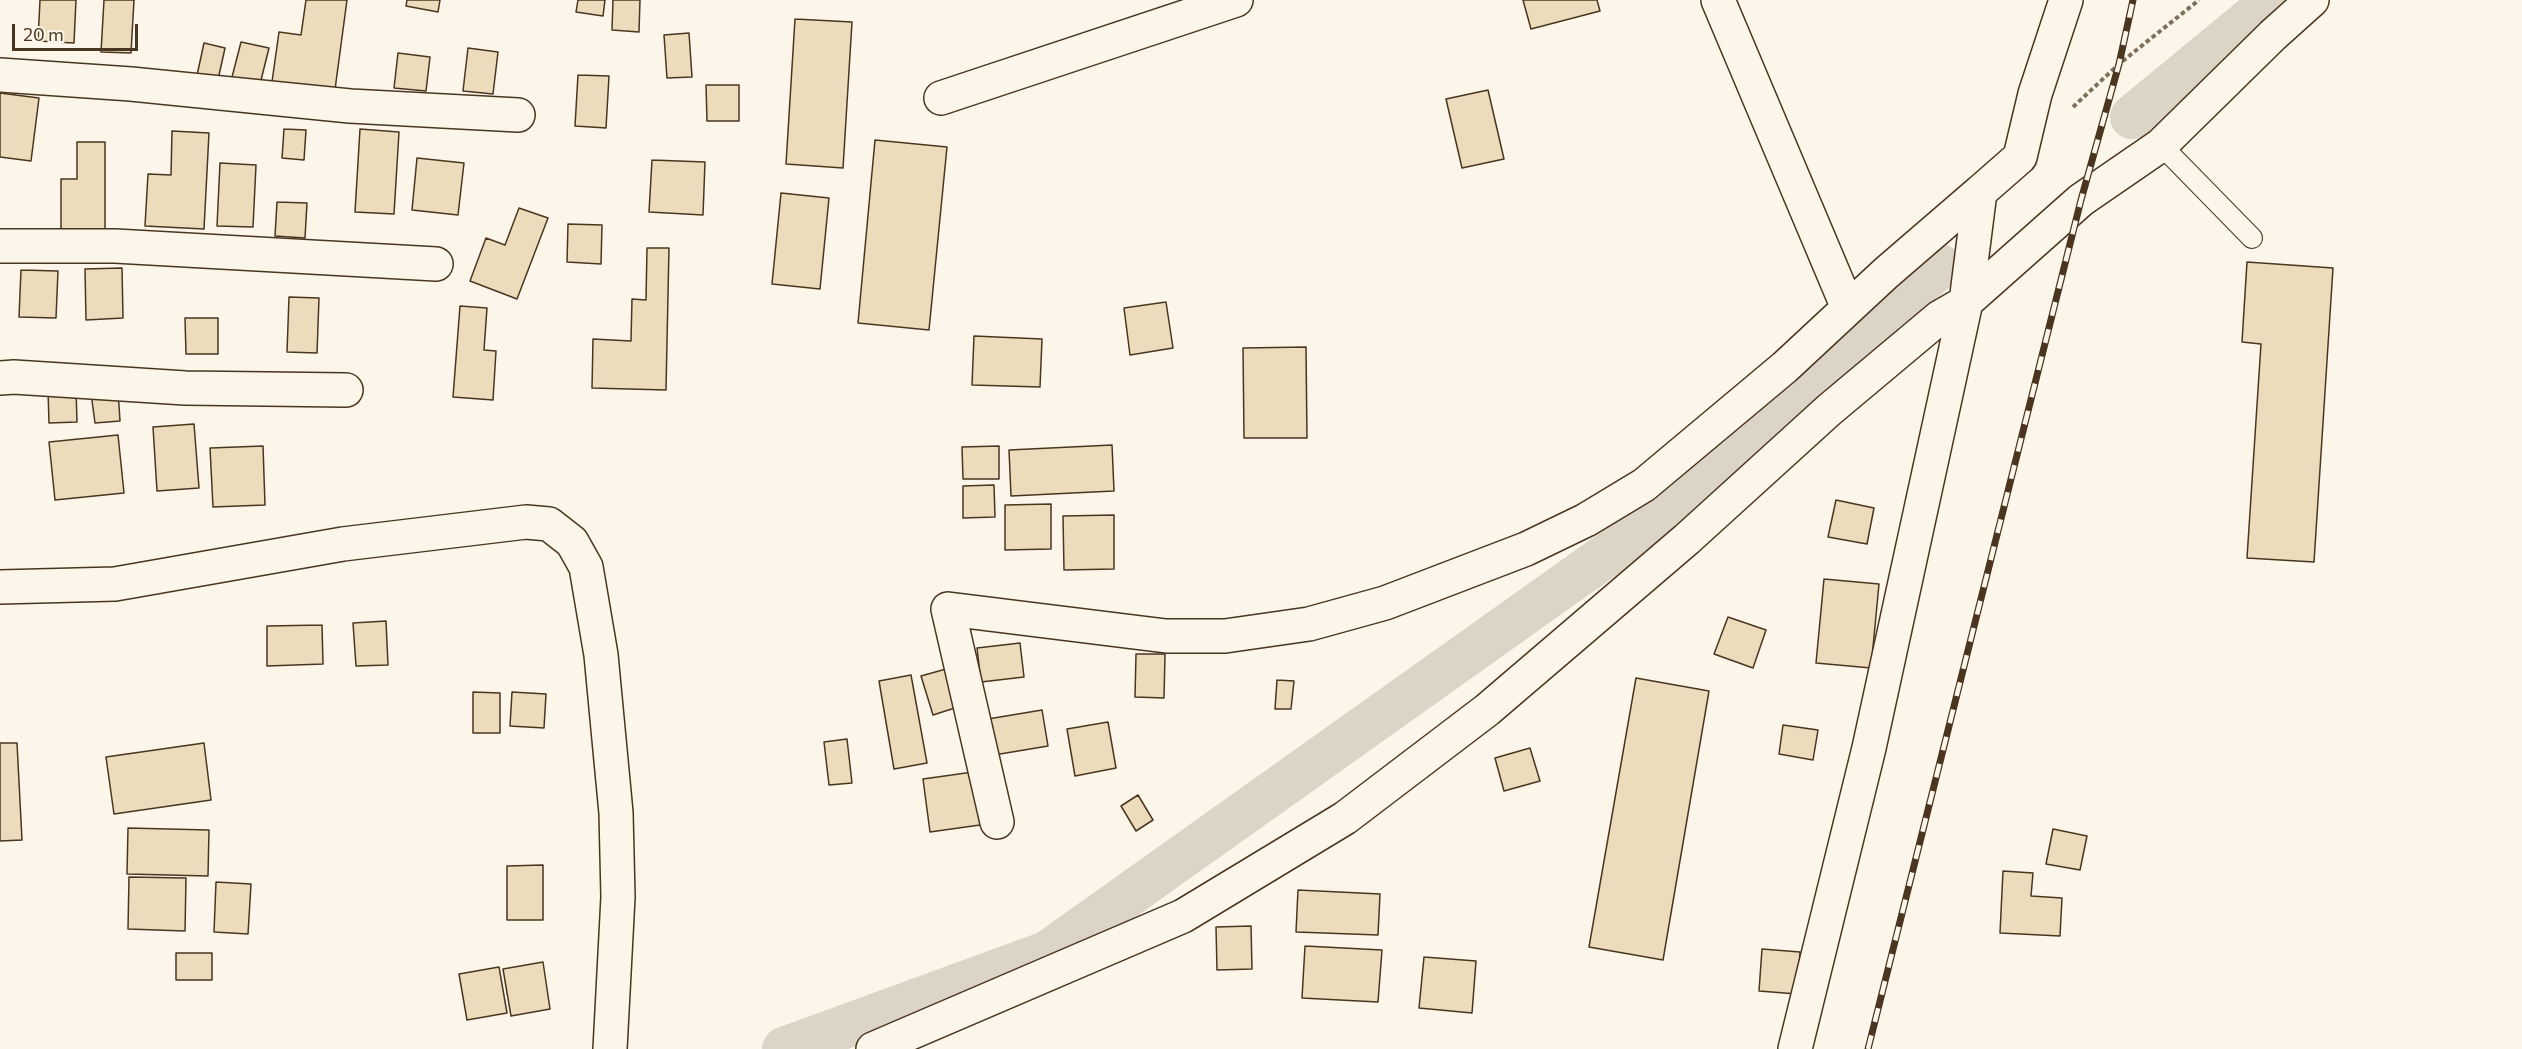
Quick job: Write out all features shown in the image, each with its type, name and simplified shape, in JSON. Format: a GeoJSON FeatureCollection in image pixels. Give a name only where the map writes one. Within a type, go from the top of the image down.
{"type":"FeatureCollection","features":[{"type":"Feature","properties":{"kind":"street"},"geometry":{"type":"LineString","coordinates":[[941,98],[1236,0]]}},
{"type":"Feature","properties":{"kind":"street"},"geometry":{"type":"LineString","coordinates":[[1719,0],[1848,308]]}},
{"type":"Feature","properties":{"kind":"street"},"geometry":{"type":"LineString","coordinates":[[997,822],[948,609],[1166,636],[1225,636],[1309,624],[1386,603],[1526,549],[1586,520],[1644,485],[1785,367],[1848,308],[2020,157],[2035,94],[2066,0]]}},
{"type":"Feature","properties":{"kind":"street"},"geometry":{"type":"LineString","coordinates":[[873,1049],[1183,916],[1345,818],[1487,710],[1687,539],[1829,410],[1940,317],[1966,302],[2082,200],[2161,145],[2312,0]]}},
{"type":"Feature","properties":{"kind":"street"},"geometry":{"type":"LineString","coordinates":[[0,75],[131,84],[350,106],[519,116]]}},
{"type":"Feature","properties":{"kind":"street"},"geometry":{"type":"LineString","coordinates":[[1795,1049],[1869,748],[1966,302],[1980,192]]}},
{"type":"Feature","properties":{"kind":"street"},"geometry":{"type":"LineString","coordinates":[[0,246],[115,246],[436,264]]}},
{"type":"Feature","properties":{"kind":"street"},"geometry":{"type":"LineString","coordinates":[[0,378],[185,388],[346,390]]}},
{"type":"Feature","properties":{"kind":"street"},"geometry":{"type":"LineString","coordinates":[[0,587],[115,584],[343,544],[526,522],[549,524],[572,542],[586,567],[601,655],[616,813],[618,897],[610,1049]]}},
{"type":"Feature","properties":{"kind":"lane"},"geometry":{"type":"LineString","coordinates":[[2161,145],[2252,238]]}},
{"type":"Feature","properties":{"kind":"path"},"geometry":{"type":"LineString","coordinates":[[2070,109],[2119,64],[2199,0]]}},
{"type":"Feature","properties":{"kind":"building"},"geometry":{"type":"Polygon","coordinates":[[[40,0],[76,0],[74,43],[38,41],[40,0]]]}},
{"type":"Feature","properties":{"kind":"building"},"geometry":{"type":"Polygon","coordinates":[[[104,0],[134,0],[131,53],[101,52],[104,0]]]}},
{"type":"Feature","properties":{"kind":"building"},"geometry":{"type":"Polygon","coordinates":[[[306,0],[347,0],[334,97],[271,89],[279,32],[301,35],[306,0]]]}},
{"type":"Feature","properties":{"kind":"building"},"geometry":{"type":"Polygon","coordinates":[[[407,0],[440,0],[438,12],[406,6],[407,0]]]}},
{"type":"Feature","properties":{"kind":"building"},"geometry":{"type":"Polygon","coordinates":[[[578,0],[605,0],[603,16],[576,12],[578,0]]]}},
{"type":"Feature","properties":{"kind":"building"},"geometry":{"type":"Polygon","coordinates":[[[613,0],[640,0],[639,32],[612,30],[613,0]]]}},
{"type":"Feature","properties":{"kind":"building"},"geometry":{"type":"Polygon","coordinates":[[[1523,0],[1597,0],[1600,11],[1531,29],[1523,0]]]}},
{"type":"Feature","properties":{"kind":"building"},"geometry":{"type":"Polygon","coordinates":[[[795,19],[852,22],[843,168],[786,164],[795,19]]]}},
{"type":"Feature","properties":{"kind":"building"},"geometry":{"type":"Polygon","coordinates":[[[689,33],[692,77],[667,78],[664,35],[689,33]]]}},
{"type":"Feature","properties":{"kind":"building"},"geometry":{"type":"Polygon","coordinates":[[[241,42],[269,48],[259,88],[231,81],[241,42]]]}},
{"type":"Feature","properties":{"kind":"building"},"geometry":{"type":"Polygon","coordinates":[[[204,43],[225,48],[217,84],[196,80],[204,43]]]}},
{"type":"Feature","properties":{"kind":"building"},"geometry":{"type":"Polygon","coordinates":[[[468,48],[498,52],[493,94],[463,91],[468,48]]]}},
{"type":"Feature","properties":{"kind":"building"},"geometry":{"type":"Polygon","coordinates":[[[398,53],[430,57],[426,91],[394,88],[398,53]]]}},
{"type":"Feature","properties":{"kind":"building"},"geometry":{"type":"Polygon","coordinates":[[[578,75],[609,76],[606,128],[575,126],[578,75]]]}},
{"type":"Feature","properties":{"kind":"building"},"geometry":{"type":"Polygon","coordinates":[[[706,85],[739,85],[739,121],[707,121],[706,85]]]}},
{"type":"Feature","properties":{"kind":"building"},"geometry":{"type":"Polygon","coordinates":[[[1488,90],[1504,159],[1462,168],[1446,99],[1488,90]]]}},
{"type":"Feature","properties":{"kind":"building"},"geometry":{"type":"Polygon","coordinates":[[[0,93],[39,98],[31,161],[0,157],[0,93]]]}},
{"type":"Feature","properties":{"kind":"building"},"geometry":{"type":"Polygon","coordinates":[[[284,129],[306,130],[304,160],[282,158],[284,129]]]}},
{"type":"Feature","properties":{"kind":"building"},"geometry":{"type":"Polygon","coordinates":[[[360,129],[399,132],[394,214],[355,212],[360,129]]]}},
{"type":"Feature","properties":{"kind":"building"},"geometry":{"type":"Polygon","coordinates":[[[172,131],[209,133],[204,229],[145,226],[148,174],[171,175],[172,131]]]}},
{"type":"Feature","properties":{"kind":"building"},"geometry":{"type":"Polygon","coordinates":[[[875,140],[947,147],[929,330],[858,323],[875,140]]]}},
{"type":"Feature","properties":{"kind":"building"},"geometry":{"type":"Polygon","coordinates":[[[77,142],[105,142],[105,233],[61,234],[61,179],[77,179],[77,142]]]}},
{"type":"Feature","properties":{"kind":"building"},"geometry":{"type":"Polygon","coordinates":[[[417,158],[464,163],[458,215],[412,210],[417,158]]]}},
{"type":"Feature","properties":{"kind":"building"},"geometry":{"type":"Polygon","coordinates":[[[652,160],[705,162],[703,215],[649,212],[652,160]]]}},
{"type":"Feature","properties":{"kind":"building"},"geometry":{"type":"Polygon","coordinates":[[[220,163],[256,165],[253,227],[217,226],[220,163]]]}},
{"type":"Feature","properties":{"kind":"building"},"geometry":{"type":"Polygon","coordinates":[[[781,193],[829,198],[820,289],[772,284],[781,193]]]}},
{"type":"Feature","properties":{"kind":"building"},"geometry":{"type":"Polygon","coordinates":[[[277,202],[307,203],[305,238],[275,236],[277,202]]]}},
{"type":"Feature","properties":{"kind":"building"},"geometry":{"type":"Polygon","coordinates":[[[519,208],[548,218],[517,299],[470,281],[486,238],[505,245],[519,208]]]}},
{"type":"Feature","properties":{"kind":"building"},"geometry":{"type":"Polygon","coordinates":[[[568,224],[602,225],[601,264],[567,262],[568,224]]]}},
{"type":"Feature","properties":{"kind":"building"},"geometry":{"type":"Polygon","coordinates":[[[647,248],[669,248],[666,390],[592,388],[593,339],[631,341],[632,299],[646,300],[647,248]]]}},
{"type":"Feature","properties":{"kind":"building"},"geometry":{"type":"Polygon","coordinates":[[[2247,262],[2333,268],[2314,562],[2247,558],[2261,344],[2242,342],[2247,262]]]}},
{"type":"Feature","properties":{"kind":"building"},"geometry":{"type":"Polygon","coordinates":[[[122,268],[123,318],[86,320],[85,269],[122,268]]]}},
{"type":"Feature","properties":{"kind":"building"},"geometry":{"type":"Polygon","coordinates":[[[21,270],[58,271],[56,318],[19,317],[21,270]]]}},
{"type":"Feature","properties":{"kind":"building"},"geometry":{"type":"Polygon","coordinates":[[[289,297],[319,298],[317,353],[287,352],[289,297]]]}},
{"type":"Feature","properties":{"kind":"building"},"geometry":{"type":"Polygon","coordinates":[[[1166,302],[1173,348],[1130,355],[1124,308],[1166,302]]]}},
{"type":"Feature","properties":{"kind":"building"},"geometry":{"type":"Polygon","coordinates":[[[460,306],[487,308],[484,350],[496,351],[493,400],[453,397],[460,306]]]}},
{"type":"Feature","properties":{"kind":"building"},"geometry":{"type":"Polygon","coordinates":[[[185,318],[218,318],[218,354],[186,354],[185,318]]]}},
{"type":"Feature","properties":{"kind":"building"},"geometry":{"type":"Polygon","coordinates":[[[974,336],[1042,339],[1040,387],[972,385],[974,336]]]}},
{"type":"Feature","properties":{"kind":"building"},"geometry":{"type":"Polygon","coordinates":[[[1306,347],[1307,438],[1244,438],[1243,348],[1306,347]]]}},
{"type":"Feature","properties":{"kind":"building"},"geometry":{"type":"Polygon","coordinates":[[[76,389],[77,422],[49,423],[48,390],[76,389]]]}},
{"type":"Feature","properties":{"kind":"building"},"geometry":{"type":"Polygon","coordinates":[[[118,390],[120,421],[95,423],[91,393],[118,390]]]}},
{"type":"Feature","properties":{"kind":"building"},"geometry":{"type":"Polygon","coordinates":[[[194,424],[199,488],[157,491],[153,427],[194,424]]]}},
{"type":"Feature","properties":{"kind":"building"},"geometry":{"type":"Polygon","coordinates":[[[118,435],[124,493],[55,500],[49,442],[118,435]]]}},
{"type":"Feature","properties":{"kind":"building"},"geometry":{"type":"Polygon","coordinates":[[[1112,445],[1114,491],[1011,496],[1009,450],[1112,445]]]}},
{"type":"Feature","properties":{"kind":"building"},"geometry":{"type":"Polygon","coordinates":[[[263,446],[265,505],[213,507],[210,448],[263,446]]]}},
{"type":"Feature","properties":{"kind":"building"},"geometry":{"type":"Polygon","coordinates":[[[999,446],[999,479],[963,479],[962,447],[999,446]]]}},
{"type":"Feature","properties":{"kind":"building"},"geometry":{"type":"Polygon","coordinates":[[[994,485],[995,517],[963,518],[963,486],[994,485]]]}},
{"type":"Feature","properties":{"kind":"building"},"geometry":{"type":"Polygon","coordinates":[[[1836,500],[1874,508],[1867,544],[1828,537],[1836,500]]]}},
{"type":"Feature","properties":{"kind":"building"},"geometry":{"type":"Polygon","coordinates":[[[1051,504],[1051,549],[1005,550],[1005,505],[1051,504]]]}},
{"type":"Feature","properties":{"kind":"building"},"geometry":{"type":"Polygon","coordinates":[[[1114,515],[1114,569],[1064,570],[1063,516],[1114,515]]]}},
{"type":"Feature","properties":{"kind":"building"},"geometry":{"type":"Polygon","coordinates":[[[1824,579],[1879,584],[1871,668],[1816,663],[1824,579]]]}},
{"type":"Feature","properties":{"kind":"building"},"geometry":{"type":"Polygon","coordinates":[[[1728,617],[1766,630],[1753,668],[1714,654],[1728,617]]]}},
{"type":"Feature","properties":{"kind":"building"},"geometry":{"type":"Polygon","coordinates":[[[386,621],[388,665],[356,666],[353,623],[386,621]]]}},
{"type":"Feature","properties":{"kind":"building"},"geometry":{"type":"Polygon","coordinates":[[[322,625],[323,664],[267,666],[267,626],[322,625]]]}},
{"type":"Feature","properties":{"kind":"building"},"geometry":{"type":"Polygon","coordinates":[[[1020,643],[1024,677],[981,682],[977,648],[1020,643]]]}},
{"type":"Feature","properties":{"kind":"building"},"geometry":{"type":"Polygon","coordinates":[[[1136,654],[1165,654],[1164,698],[1135,697],[1136,654]]]}},
{"type":"Feature","properties":{"kind":"building"},"geometry":{"type":"Polygon","coordinates":[[[946,669],[958,707],[933,715],[921,676],[946,669]]]}},
{"type":"Feature","properties":{"kind":"building"},"geometry":{"type":"Polygon","coordinates":[[[911,675],[927,763],[894,769],[879,681],[911,675]]]}},
{"type":"Feature","properties":{"kind":"building"},"geometry":{"type":"Polygon","coordinates":[[[1636,678],[1709,691],[1663,960],[1589,947],[1636,678]]]}},
{"type":"Feature","properties":{"kind":"building"},"geometry":{"type":"Polygon","coordinates":[[[1277,680],[1294,681],[1291,709],[1275,709],[1277,680]]]}},
{"type":"Feature","properties":{"kind":"building"},"geometry":{"type":"Polygon","coordinates":[[[473,692],[500,693],[500,733],[473,733],[473,692]]]}},
{"type":"Feature","properties":{"kind":"building"},"geometry":{"type":"Polygon","coordinates":[[[512,692],[546,694],[544,728],[510,726],[512,692]]]}},
{"type":"Feature","properties":{"kind":"building"},"geometry":{"type":"Polygon","coordinates":[[[1042,710],[1048,746],[994,755],[988,719],[1042,710]]]}},
{"type":"Feature","properties":{"kind":"building"},"geometry":{"type":"Polygon","coordinates":[[[1108,722],[1116,768],[1075,776],[1067,729],[1108,722]]]}},
{"type":"Feature","properties":{"kind":"building"},"geometry":{"type":"Polygon","coordinates":[[[1783,725],[1818,730],[1813,760],[1779,754],[1783,725]]]}},
{"type":"Feature","properties":{"kind":"building"},"geometry":{"type":"Polygon","coordinates":[[[847,739],[852,783],[829,785],[824,742],[847,739]]]}},
{"type":"Feature","properties":{"kind":"building"},"geometry":{"type":"Polygon","coordinates":[[[0,743],[17,743],[22,840],[0,841],[0,743]]]}},
{"type":"Feature","properties":{"kind":"building"},"geometry":{"type":"Polygon","coordinates":[[[204,743],[211,800],[114,814],[106,757],[204,743]]]}},
{"type":"Feature","properties":{"kind":"building"},"geometry":{"type":"Polygon","coordinates":[[[1530,748],[1540,781],[1504,791],[1495,758],[1530,748]]]}},
{"type":"Feature","properties":{"kind":"building"},"geometry":{"type":"Polygon","coordinates":[[[973,772],[980,825],[930,832],[923,779],[973,772]]]}},
{"type":"Feature","properties":{"kind":"building"},"geometry":{"type":"Polygon","coordinates":[[[1138,795],[1153,820],[1136,831],[1121,806],[1138,795]]]}},
{"type":"Feature","properties":{"kind":"building"},"geometry":{"type":"Polygon","coordinates":[[[128,828],[209,830],[208,876],[127,874],[128,828]]]}},
{"type":"Feature","properties":{"kind":"building"},"geometry":{"type":"Polygon","coordinates":[[[2053,829],[2087,836],[2080,870],[2046,864],[2053,829]]]}},
{"type":"Feature","properties":{"kind":"building"},"geometry":{"type":"Polygon","coordinates":[[[543,865],[543,920],[507,920],[507,866],[543,865]]]}},
{"type":"Feature","properties":{"kind":"building"},"geometry":{"type":"Polygon","coordinates":[[[2003,871],[2033,873],[2031,896],[2062,898],[2060,936],[2000,933],[2003,871]]]}},
{"type":"Feature","properties":{"kind":"building"},"geometry":{"type":"Polygon","coordinates":[[[129,877],[186,878],[185,931],[128,929],[129,877]]]}},
{"type":"Feature","properties":{"kind":"building"},"geometry":{"type":"Polygon","coordinates":[[[216,882],[251,884],[248,934],[214,932],[216,882]]]}},
{"type":"Feature","properties":{"kind":"building"},"geometry":{"type":"Polygon","coordinates":[[[1298,890],[1380,894],[1378,935],[1296,932],[1298,890]]]}},
{"type":"Feature","properties":{"kind":"building"},"geometry":{"type":"Polygon","coordinates":[[[1251,926],[1252,969],[1217,970],[1216,927],[1251,926]]]}},
{"type":"Feature","properties":{"kind":"building"},"geometry":{"type":"Polygon","coordinates":[[[1305,946],[1382,950],[1378,1002],[1302,998],[1305,946]]]}},
{"type":"Feature","properties":{"kind":"building"},"geometry":{"type":"Polygon","coordinates":[[[1762,949],[1800,952],[1797,994],[1759,991],[1762,949]]]}},
{"type":"Feature","properties":{"kind":"building"},"geometry":{"type":"Polygon","coordinates":[[[176,953],[212,953],[212,980],[176,980],[176,953]]]}},
{"type":"Feature","properties":{"kind":"building"},"geometry":{"type":"Polygon","coordinates":[[[1424,957],[1476,961],[1472,1013],[1419,1008],[1424,957]]]}},
{"type":"Feature","properties":{"kind":"building"},"geometry":{"type":"Polygon","coordinates":[[[543,962],[550,1009],[511,1016],[503,969],[543,962]]]}},
{"type":"Feature","properties":{"kind":"building"},"geometry":{"type":"Polygon","coordinates":[[[499,967],[507,1013],[467,1020],[459,974],[499,967]]]}},
{"type":"Feature","properties":{"kind":"waterway"},"geometry":{"type":"LineString","coordinates":[[2132,117],[2274,0]]}},
{"type":"Feature","properties":{"kind":"waterway"},"geometry":{"type":"LineString","coordinates":[[784,1049],[1047,953],[1639,532],[1940,266]]}},
{"type":"Feature","properties":{"kind":"railway"},"geometry":{"type":"LineString","coordinates":[[1868,1049],[2081,200],[2119,64],[2133,0]]}}]}
